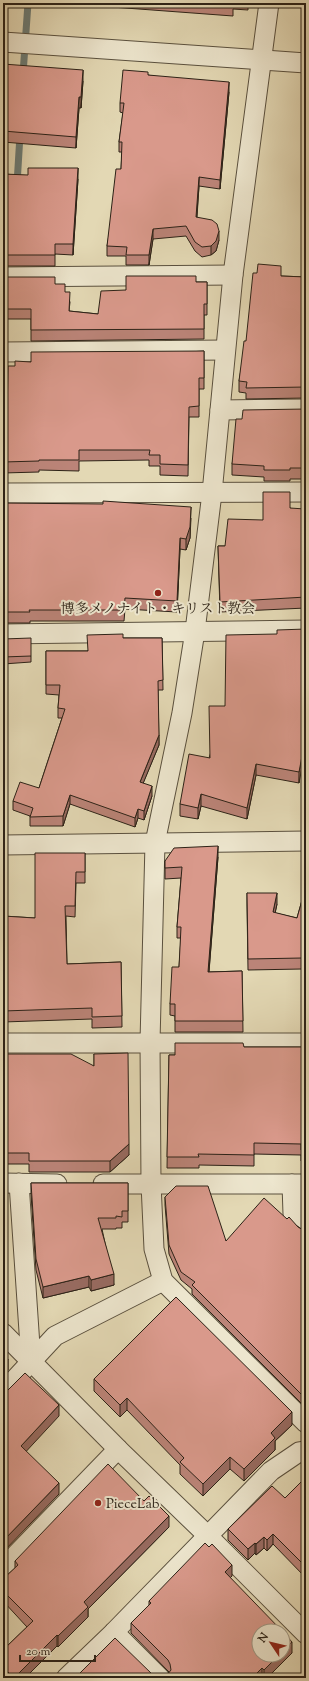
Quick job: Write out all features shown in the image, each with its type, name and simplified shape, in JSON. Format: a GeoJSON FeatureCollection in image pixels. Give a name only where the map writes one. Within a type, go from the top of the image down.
{"type":"FeatureCollection","features":[{"type":"Feature","properties":{"kind":"street"},"geometry":{"type":"LineString","coordinates":[[269,3],[260,60],[233,275],[212,493],[195,631],[182,713],[155,843],[150,1042],[151,1184],[154,1249],[163,1281],[306,1423]]}},
{"type":"Feature","properties":{"kind":"street"},"geometry":{"type":"LineString","coordinates":[[3,42],[306,63]]}},
{"type":"Feature","properties":{"kind":"street"},"geometry":{"type":"LineString","coordinates":[[3,276],[233,275]]}},
{"type":"Feature","properties":{"kind":"street"},"geometry":{"type":"LineString","coordinates":[[3,352],[225,350]]}},
{"type":"Feature","properties":{"kind":"street"},"geometry":{"type":"LineString","coordinates":[[220,410],[306,410]]}},
{"type":"Feature","properties":{"kind":"street"},"geometry":{"type":"LineString","coordinates":[[3,493],[306,492]]}},
{"type":"Feature","properties":{"kind":"street"},"geometry":{"type":"LineString","coordinates":[[3,634],[306,630]]}},
{"type":"Feature","properties":{"kind":"street"},"geometry":{"type":"LineString","coordinates":[[3,845],[306,841]]}},
{"type":"Feature","properties":{"kind":"street"},"geometry":{"type":"LineString","coordinates":[[3,1043],[306,1043]]}},
{"type":"Feature","properties":{"kind":"street"},"geometry":{"type":"LineString","coordinates":[[31,1361],[11,1183],[299,1184],[293,1214],[306,1228]]}},
{"type":"Feature","properties":{"kind":"street"},"geometry":{"type":"LineString","coordinates":[[3,1392],[55,1336],[163,1281]]}},
{"type":"Feature","properties":{"kind":"street"},"geometry":{"type":"LineString","coordinates":[[3,1333],[118,1449],[306,1634]]}},
{"type":"Feature","properties":{"kind":"street"},"geometry":{"type":"LineString","coordinates":[[3,1568],[118,1449]]}},
{"type":"Feature","properties":{"kind":"street"},"geometry":{"type":"LineString","coordinates":[[66,1678],[114,1632],[271,1471],[299,1452],[306,1451]]}},
{"type":"Feature","properties":{"kind":"street"},"geometry":{"type":"LineString","coordinates":[[114,1632],[160,1678]]}},
{"type":"Feature","properties":{"kind":"building"},"geometry":{"type":"Polygon","coordinates":[[[306,3],[306,21],[304,21],[306,3]]]}},
{"type":"Feature","properties":{"kind":"building"},"geometry":{"type":"Polygon","coordinates":[[[3,64],[83,70],[76,137],[3,131],[3,64]]]}},
{"type":"Feature","properties":{"kind":"building"},"geometry":{"type":"Polygon","coordinates":[[[123,70],[148,72],[148,75],[229,82],[220,180],[199,177],[196,217],[212,220],[217,224],[219,231],[216,241],[211,246],[202,247],[195,242],[186,226],[153,229],[149,255],[126,255],[127,247],[107,246],[116,169],[121,169],[122,142],[119,142],[124,103],[120,103],[123,70]]]}},
{"type":"Feature","properties":{"kind":"building"},"geometry":{"type":"Polygon","coordinates":[[[28,168],[78,168],[73,244],[55,244],[55,255],[3,255],[3,174],[28,175],[28,168]]]}},
{"type":"Feature","properties":{"kind":"building"},"geometry":{"type":"Polygon","coordinates":[[[258,264],[281,266],[281,276],[306,277],[306,387],[246,388],[247,382],[239,381],[244,341],[246,341],[253,273],[257,273],[258,264]]]}},
{"type":"Feature","properties":{"kind":"building"},"geometry":{"type":"Polygon","coordinates":[[[126,276],[196,276],[196,282],[207,282],[207,304],[204,304],[204,329],[31,330],[31,309],[3,309],[3,277],[55,277],[55,284],[65,284],[65,292],[70,292],[69,311],[98,314],[101,291],[126,290],[126,276]]]}},
{"type":"Feature","properties":{"kind":"building"},"geometry":{"type":"Polygon","coordinates":[[[204,351],[204,378],[199,378],[199,406],[189,407],[188,465],[160,464],[160,455],[149,455],[150,450],[79,450],[79,460],[3,462],[3,417],[7,417],[8,366],[15,366],[15,361],[31,362],[31,352],[204,351]]]}},
{"type":"Feature","properties":{"kind":"building"},"geometry":{"type":"Polygon","coordinates":[[[306,409],[306,468],[290,468],[290,470],[264,470],[264,466],[232,464],[236,419],[242,419],[243,410],[306,409]]]}},
{"type":"Feature","properties":{"kind":"building"},"geometry":{"type":"Polygon","coordinates":[[[263,492],[290,492],[290,508],[305,509],[306,597],[220,602],[218,546],[225,546],[228,519],[263,520],[263,492]]]}},
{"type":"Feature","properties":{"kind":"building"},"geometry":{"type":"Polygon","coordinates":[[[103,501],[191,507],[190,527],[186,539],[180,538],[177,601],[125,598],[124,610],[29,610],[30,612],[3,612],[3,503],[103,504],[103,501]]]}},
{"type":"Feature","properties":{"kind":"building"},"geometry":{"type":"Polygon","coordinates":[[[306,629],[306,735],[299,772],[256,764],[247,808],[201,794],[198,808],[180,804],[189,754],[210,758],[209,706],[225,706],[226,635],[277,634],[277,630],[306,629]]]}},
{"type":"Feature","properties":{"kind":"building"},"geometry":{"type":"Polygon","coordinates":[[[123,634],[123,638],[162,638],[163,680],[158,681],[159,735],[140,782],[152,786],[144,811],[138,809],[135,818],[70,795],[63,816],[30,817],[33,808],[13,801],[20,782],[39,788],[65,709],[58,708],[60,685],[46,685],[46,651],[88,651],[87,635],[123,634]]]}},
{"type":"Feature","properties":{"kind":"building"},"geometry":{"type":"Polygon","coordinates":[[[31,638],[31,656],[3,657],[3,639],[31,638]]]}},
{"type":"Feature","properties":{"kind":"building"},"geometry":{"type":"Polygon","coordinates":[[[218,846],[208,972],[242,971],[243,1021],[175,1021],[175,1004],[170,1004],[172,967],[179,967],[181,927],[177,927],[182,867],[165,868],[165,861],[174,848],[218,846]]]}},
{"type":"Feature","properties":{"kind":"building"},"geometry":{"type":"Polygon","coordinates":[[[35,853],[85,853],[85,872],[76,872],[75,906],[65,906],[67,964],[121,962],[122,1016],[92,1017],[92,1008],[3,1011],[3,916],[35,918],[35,853]]]}},
{"type":"Feature","properties":{"kind":"building"},"geometry":{"type":"Polygon","coordinates":[[[306,886],[306,1022],[302,1021],[302,958],[248,959],[247,893],[277,893],[273,912],[297,918],[306,886]]]}},
{"type":"Feature","properties":{"kind":"building"},"geometry":{"type":"Polygon","coordinates":[[[306,1042],[306,1150],[301,1150],[301,1144],[254,1143],[254,1155],[198,1154],[199,1157],[167,1157],[169,1055],[175,1055],[175,1043],[243,1043],[244,1047],[302,1047],[302,1043],[306,1042]]]}},
{"type":"Feature","properties":{"kind":"building"},"geometry":{"type":"Polygon","coordinates":[[[128,1053],[129,1144],[110,1161],[29,1161],[29,1153],[3,1153],[3,1054],[71,1054],[94,1066],[94,1054],[128,1053]]]}},
{"type":"Feature","properties":{"kind":"building"},"geometry":{"type":"Polygon","coordinates":[[[31,1183],[128,1183],[128,1211],[122,1211],[122,1217],[116,1216],[116,1218],[98,1218],[114,1274],[91,1280],[89,1276],[43,1287],[36,1259],[31,1183]]]}},
{"type":"Feature","properties":{"kind":"building"},"geometry":{"type":"Polygon","coordinates":[[[176,1186],[208,1186],[226,1241],[264,1198],[287,1219],[289,1217],[298,1227],[306,1230],[306,1399],[192,1285],[195,1282],[181,1272],[169,1245],[165,1197],[176,1186]]]}},
{"type":"Feature","properties":{"kind":"building"},"geometry":{"type":"Polygon","coordinates":[[[176,1297],[292,1412],[271,1433],[275,1438],[244,1469],[230,1457],[203,1484],[180,1462],[184,1458],[127,1398],[120,1405],[94,1379],[176,1297]]]}},
{"type":"Feature","properties":{"kind":"building"},"geometry":{"type":"Polygon","coordinates":[[[3,1354],[8,1359],[3,1366],[3,1354]]]}},
{"type":"Feature","properties":{"kind":"building"},"geometry":{"type":"Polygon","coordinates":[[[25,1373],[59,1405],[21,1446],[59,1483],[3,1541],[3,1392],[7,1391],[25,1373]]]}},
{"type":"Feature","properties":{"kind":"building"},"geometry":{"type":"Polygon","coordinates":[[[108,1464],[144,1501],[149,1496],[169,1516],[84,1602],[88,1607],[58,1636],[57,1635],[14,1678],[3,1667],[3,1650],[33,1621],[3,1591],[3,1579],[18,1565],[15,1561],[108,1464]]]}},
{"type":"Feature","properties":{"kind":"building"},"geometry":{"type":"Polygon","coordinates":[[[306,1477],[306,1567],[273,1534],[267,1540],[264,1537],[248,1549],[228,1529],[272,1486],[285,1498],[306,1477]]]}},
{"type":"Feature","properties":{"kind":"building"},"geometry":{"type":"Polygon","coordinates":[[[205,1543],[209,1547],[212,1544],[232,1565],[225,1572],[274,1623],[251,1623],[251,1663],[271,1663],[264,1670],[262,1668],[252,1678],[162,1678],[171,1670],[168,1660],[131,1623],[151,1603],[149,1601],[205,1543]]]}},
{"type":"Feature","properties":{"kind":"building"},"geometry":{"type":"Polygon","coordinates":[[[115,1638],[157,1678],[75,1678],[115,1638]]]}},
{"type":"Feature","properties":{"kind":"waterway"},"geometry":{"type":"LineString","coordinates":[[23,74],[28,3]]}},
{"type":"Feature","properties":{"kind":"waterway"},"geometry":{"type":"LineString","coordinates":[[17,184],[20,135]]}},
{"type":"Feature","properties":{"kind":"place","name":"博多メノナイト・キリスト教会"},"geometry":{"type":"Point","coordinates":[158,593]}},
{"type":"Feature","properties":{"kind":"place","name":"PieceLab"},"geometry":{"type":"Point","coordinates":[98,1503]}}]}
